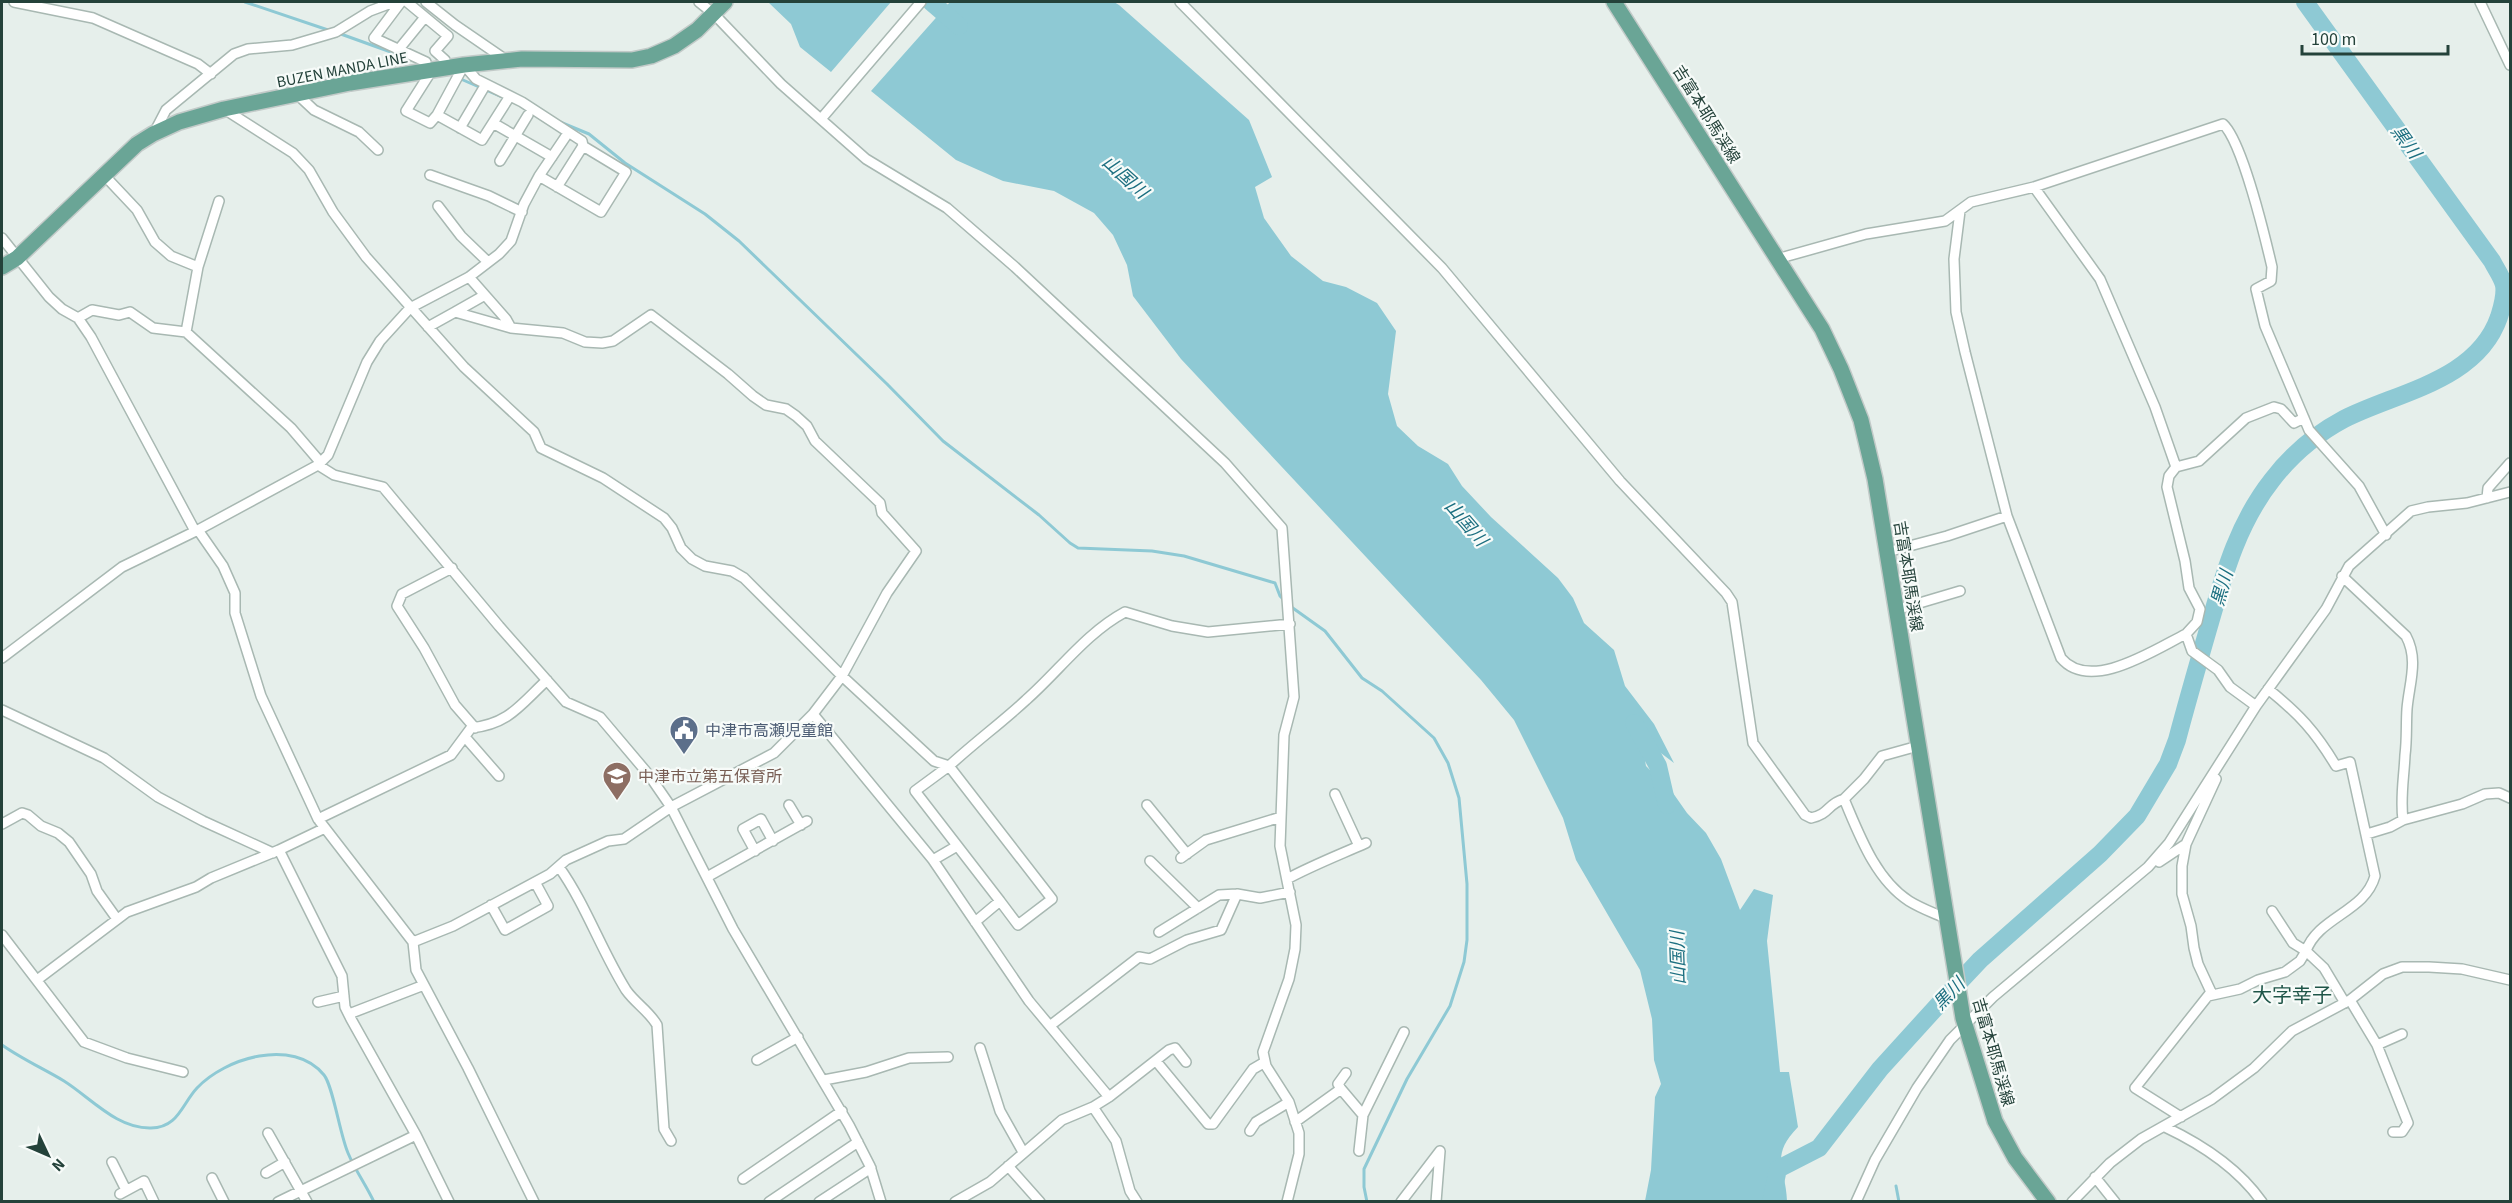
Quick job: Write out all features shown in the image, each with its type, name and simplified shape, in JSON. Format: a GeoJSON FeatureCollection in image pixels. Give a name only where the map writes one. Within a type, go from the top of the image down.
{"type":"FeatureCollection","features":[{"type":"Feature","properties":{"kind":"main road","name":"吉富本耶馬渓線"},"geometry":{"type":"LineString","coordinates":[[1614,2],[1822,329],[1855,404],[1871,461],[1964,1022],[1995,1121],[2015,1158],[2048,1202]]}},
{"type":"Feature","properties":{"kind":"main road","name":"BUZEN MANDA LINE"},"geometry":{"type":"LineString","coordinates":[[2,267],[17,258],[137,144],[179,122],[224,109],[431,68],[507,61],[632,60],[651,56],[674,46],[720,7]]}},
{"type":"Feature","properties":{"kind":"street"},"geometry":{"type":"LineString","coordinates":[[14,2],[93,18],[198,64],[211,74]]}},
{"type":"Feature","properties":{"kind":"street"},"geometry":{"type":"LineString","coordinates":[[153,134],[166,110],[234,54],[248,49],[292,45],[336,32],[370,11],[394,2]]}},
{"type":"Feature","properties":{"kind":"street"},"geometry":{"type":"LineString","coordinates":[[400,2],[374,38],[399,49],[431,68]]}},
{"type":"Feature","properties":{"kind":"street"},"geometry":{"type":"LineString","coordinates":[[407,2],[448,36],[435,51],[431,68],[406,111],[430,123],[437,115],[464,65],[476,79],[510,96],[582,141],[583,146],[626,172],[601,212],[539,176]]}},
{"type":"Feature","properties":{"kind":"street"},"geometry":{"type":"LineString","coordinates":[[426,2],[454,25],[507,61]]}},
{"type":"Feature","properties":{"kind":"street"},"geometry":{"type":"LineString","coordinates":[[699,2],[720,7],[781,84],[866,159],[947,208],[1015,267],[1225,464],[1272,514],[1282,528],[1294,697],[1284,735],[1280,846],[1296,925],[1295,949],[1289,979],[1263,1052],[1265,1062],[1288,1102],[1299,1133],[1299,1154],[1287,1202]]}},
{"type":"Feature","properties":{"kind":"street"},"geometry":{"type":"LineString","coordinates":[[821,119],[921,2]]}},
{"type":"Feature","properties":{"kind":"street"},"geometry":{"type":"LineString","coordinates":[[1180,2],[1442,268],[1620,481],[1726,593],[1732,602],[1753,743],[1805,814],[1811,818],[1822,816],[1834,802],[1844,799],[1882,756],[1918,746]]}},
{"type":"Feature","properties":{"kind":"street"},"geometry":{"type":"LineString","coordinates":[[2480,2],[2511,64]]}},
{"type":"Feature","properties":{"kind":"street"},"geometry":{"type":"LineString","coordinates":[[399,49],[425,17]]}},
{"type":"Feature","properties":{"kind":"street"},"geometry":{"type":"LineString","coordinates":[[431,68],[445,60],[435,51]]}},
{"type":"Feature","properties":{"kind":"street"},"geometry":{"type":"LineString","coordinates":[[460,128],[486,84]]}},
{"type":"Feature","properties":{"kind":"street"},"geometry":{"type":"LineString","coordinates":[[298,95],[314,110],[359,132],[378,150]]}},
{"type":"Feature","properties":{"kind":"street"},"geometry":{"type":"LineString","coordinates":[[437,115],[482,140],[510,96]]}},
{"type":"Feature","properties":{"kind":"street"},"geometry":{"type":"LineString","coordinates":[[224,109],[293,153],[309,170],[339,221],[366,257],[464,367],[534,432],[541,448],[603,478],[664,518],[681,548],[692,559],[705,566],[732,571],[744,578],[842,676],[934,761],[949,766],[1052,899],[1018,925],[915,791],[949,766],[1027,700],[1056,669],[1109,621],[1125,612],[1172,626],[1208,632],[1290,624]]}},
{"type":"Feature","properties":{"kind":"street"},"geometry":{"type":"LineString","coordinates":[[500,161],[528,116]]}},
{"type":"Feature","properties":{"kind":"street"},"geometry":{"type":"LineString","coordinates":[[493,123],[552,157]]}},
{"type":"Feature","properties":{"kind":"street"},"geometry":{"type":"LineString","coordinates":[[1777,259],[1866,234],[1945,221],[1971,202],[2034,187],[2223,124],[2230,130],[2243,166],[2272,267],[2271,280],[2256,289],[2265,326],[2309,430],[2359,486],[2386,535]]}},
{"type":"Feature","properties":{"kind":"street"},"geometry":{"type":"LineString","coordinates":[[2,658],[122,567],[196,531],[320,464],[328,455],[367,362],[380,341],[410,309],[469,277],[511,241],[539,176],[568,133]]}},
{"type":"Feature","properties":{"kind":"street"},"geometry":{"type":"LineString","coordinates":[[557,187],[583,146]]}},
{"type":"Feature","properties":{"kind":"street"},"geometry":{"type":"LineString","coordinates":[[105,175],[137,210],[155,242],[171,256],[198,267]]}},
{"type":"Feature","properties":{"kind":"street"},"geometry":{"type":"LineString","coordinates":[[430,175],[489,196],[522,212]]}},
{"type":"Feature","properties":{"kind":"street"},"geometry":{"type":"LineString","coordinates":[[2034,187],[2100,279],[2155,407],[2176,466]]}},
{"type":"Feature","properties":{"kind":"street"},"geometry":{"type":"LineString","coordinates":[[186,332],[198,267],[219,201]]}},
{"type":"Feature","properties":{"kind":"street"},"geometry":{"type":"LineString","coordinates":[[438,206],[461,236],[488,262]]}},
{"type":"Feature","properties":{"kind":"street"},"geometry":{"type":"LineString","coordinates":[[1960,211],[1954,260],[1956,312],[1977,406],[2007,516],[2061,658],[2068,666],[2081,672],[2105,670],[2134,660],[2186,634],[2197,622],[2200,609],[2189,588],[2185,561],[2167,488],[2169,476],[2176,466],[2199,461],[2246,418],[2274,407],[2281,409],[2294,423],[2304,418]]}},
{"type":"Feature","properties":{"kind":"street"},"geometry":{"type":"LineString","coordinates":[[2,238],[49,297],[62,309],[78,318],[91,337],[196,531],[222,566],[235,592],[235,613],[261,696],[318,819],[413,942],[416,970],[468,1068],[534,1202]]}},
{"type":"Feature","properties":{"kind":"street"},"geometry":{"type":"LineString","coordinates":[[469,277],[511,328]]}},
{"type":"Feature","properties":{"kind":"street"},"geometry":{"type":"LineString","coordinates":[[428,327],[484,295]]}},
{"type":"Feature","properties":{"kind":"street"},"geometry":{"type":"LineString","coordinates":[[78,318],[92,310],[119,315],[130,312],[153,328],[186,332],[291,428],[320,464],[334,474],[383,487],[566,702],[600,717],[636,758],[671,807],[733,929],[842,1111],[871,1168],[881,1202]]}},
{"type":"Feature","properties":{"kind":"street"},"geometry":{"type":"LineString","coordinates":[[413,942],[453,926],[535,882],[566,860],[608,841],[624,839],[671,807],[774,753],[813,714],[842,676],[883,601],[916,551],[882,513],[880,503],[815,441],[807,426],[796,416],[786,409],[766,405],[753,396],[729,374],[651,315],[614,341],[602,343],[585,342],[563,333],[511,328],[455,312]]}},
{"type":"Feature","properties":{"kind":"street"},"geometry":{"type":"LineString","coordinates":[[2487,498],[2488,488],[2511,463]]}},
{"type":"Feature","properties":{"kind":"street"},"geometry":{"type":"LineString","coordinates":[[1856,1202],[1875,1160],[1917,1088],[1964,1022],[2155,859],[2169,843],[2256,706],[2326,609],[2349,566],[2411,511],[2511,492]]}},
{"type":"Feature","properties":{"kind":"street"},"geometry":{"type":"LineString","coordinates":[[1887,552],[1947,536],[2007,516]]}},
{"type":"Feature","properties":{"kind":"street"},"geometry":{"type":"LineString","coordinates":[[452,568],[402,594],[397,606],[424,648],[455,705],[475,728]]}},
{"type":"Feature","properties":{"kind":"street"},"geometry":{"type":"LineString","coordinates":[[2342,576],[2406,636],[2412,647],[2413,663],[2400,801],[2403,820]]}},
{"type":"Feature","properties":{"kind":"street"},"geometry":{"type":"LineString","coordinates":[[1896,610],[1960,591]]}},
{"type":"Feature","properties":{"kind":"street"},"geometry":{"type":"LineString","coordinates":[[2186,634],[2192,651],[2218,670],[2230,687],[2256,706]]}},
{"type":"Feature","properties":{"kind":"street"},"geometry":{"type":"LineString","coordinates":[[318,819],[450,755],[471,728],[493,725],[506,719],[547,680]]}},
{"type":"Feature","properties":{"kind":"street"},"geometry":{"type":"LineString","coordinates":[[2208,996],[2240,989],[2258,980],[2285,972],[2300,961],[2309,943],[2330,921],[2360,902],[2375,876],[2350,762],[2336,766],[2319,737],[2300,715],[2268,689]]}},
{"type":"Feature","properties":{"kind":"street"},"geometry":{"type":"LineString","coordinates":[[2,710],[104,759],[158,797],[203,821],[276,852],[342,976],[349,1014],[416,1135],[449,1202]]}},
{"type":"Feature","properties":{"kind":"street"},"geometry":{"type":"LineString","coordinates":[[813,714],[933,860],[1029,1001],[1109,1097]]}},
{"type":"Feature","properties":{"kind":"street"},"geometry":{"type":"LineString","coordinates":[[465,737],[499,776]]}},
{"type":"Feature","properties":{"kind":"street"},"geometry":{"type":"LineString","coordinates":[[2181,1117],[2134,1088],[2211,992],[2198,964],[2192,926],[2182,894],[2182,866],[2186,844],[2212,791],[2216,779],[2213,775]]}},
{"type":"Feature","properties":{"kind":"street"},"geometry":{"type":"LineString","coordinates":[[2367,834],[2390,827],[2403,820],[2462,804],[2485,794],[2499,793],[2511,798]]}},
{"type":"Feature","properties":{"kind":"street"},"geometry":{"type":"LineString","coordinates":[[1287,879],[1362,844],[1335,794]]}},
{"type":"Feature","properties":{"kind":"street"},"geometry":{"type":"LineString","coordinates":[[1844,799],[1861,838],[1890,886],[1908,901],[1947,919]]}},
{"type":"Feature","properties":{"kind":"street"},"geometry":{"type":"LineString","coordinates":[[707,877],[804,823],[789,805]]}},
{"type":"Feature","properties":{"kind":"street"},"geometry":{"type":"LineString","coordinates":[[1147,805],[1184,856],[1206,840],[1281,817]]}},
{"type":"Feature","properties":{"kind":"street"},"geometry":{"type":"LineString","coordinates":[[2,824],[22,813],[41,826],[58,833],[69,842],[90,874],[97,891],[117,919]]}},
{"type":"Feature","properties":{"kind":"street"},"geometry":{"type":"LineString","coordinates":[[754,851],[743,829],[761,819],[773,841]]}},
{"type":"Feature","properties":{"kind":"street"},"geometry":{"type":"LineString","coordinates":[[37,980],[117,919],[148,902],[196,887],[211,878],[276,852],[325,828]]}},
{"type":"Feature","properties":{"kind":"street"},"geometry":{"type":"LineString","coordinates":[[2155,859],[2159,862],[2186,844]]}},
{"type":"Feature","properties":{"kind":"street"},"geometry":{"type":"LineString","coordinates":[[933,860],[957,846]]}},
{"type":"Feature","properties":{"kind":"street"},"geometry":{"type":"LineString","coordinates":[[1150,861],[1198,908]]}},
{"type":"Feature","properties":{"kind":"street"},"geometry":{"type":"LineString","coordinates":[[559,867],[574,889],[627,992],[657,1025],[664,1129],[671,1141]]}},
{"type":"Feature","properties":{"kind":"street"},"geometry":{"type":"LineString","coordinates":[[491,905],[505,930],[548,906],[535,882]]}},
{"type":"Feature","properties":{"kind":"street"},"geometry":{"type":"LineString","coordinates":[[1159,932],[1220,896],[1238,894],[1260,898],[1290,892]]}},
{"type":"Feature","properties":{"kind":"street"},"geometry":{"type":"LineString","coordinates":[[1051,1025],[1139,957],[1150,959],[1187,940],[1221,930],[1238,894]]}},
{"type":"Feature","properties":{"kind":"street"},"geometry":{"type":"LineString","coordinates":[[975,922],[1000,901]]}},
{"type":"Feature","properties":{"kind":"street"},"geometry":{"type":"LineString","coordinates":[[2272,911],[2293,943],[2306,951],[2324,968],[2377,1045],[2409,1123],[2402,1132],[2393,1132]]}},
{"type":"Feature","properties":{"kind":"street"},"geometry":{"type":"LineString","coordinates":[[2,935],[84,1042],[127,1058],[183,1072]]}},
{"type":"Feature","properties":{"kind":"street"},"geometry":{"type":"LineString","coordinates":[[2072,1202],[2095,1177],[2141,1139],[2212,1099],[2254,1068],[2292,1031],[2348,1001],[2377,977],[2402,967],[2462,969],[2511,980]]}},
{"type":"Feature","properties":{"kind":"street"},"geometry":{"type":"LineString","coordinates":[[349,1014],[424,985]]}},
{"type":"Feature","properties":{"kind":"street"},"geometry":{"type":"LineString","coordinates":[[318,1002],[344,996]]}},
{"type":"Feature","properties":{"kind":"street"},"geometry":{"type":"LineString","coordinates":[[1359,1151],[1363,1115],[1404,1032]]}},
{"type":"Feature","properties":{"kind":"street"},"geometry":{"type":"LineString","coordinates":[[2377,1045],[2402,1035]]}},
{"type":"Feature","properties":{"kind":"street"},"geometry":{"type":"LineString","coordinates":[[757,1060],[798,1037]]}},
{"type":"Feature","properties":{"kind":"street"},"geometry":{"type":"LineString","coordinates":[[980,1048],[1000,1111],[1023,1152]]}},
{"type":"Feature","properties":{"kind":"street"},"geometry":{"type":"LineString","coordinates":[[958,1200],[990,1182],[1062,1120],[1093,1107],[1109,1097],[1175,1048],[1186,1062]]}},
{"type":"Feature","properties":{"kind":"street"},"geometry":{"type":"LineString","coordinates":[[824,1080],[866,1072],[909,1058],[948,1057]]}},
{"type":"Feature","properties":{"kind":"street"},"geometry":{"type":"LineString","coordinates":[[1156,1061],[1208,1124],[1213,1124],[1253,1070],[1265,1062]]}},
{"type":"Feature","properties":{"kind":"street"},"geometry":{"type":"LineString","coordinates":[[1346,1073],[1338,1084],[1363,1115]]}},
{"type":"Feature","properties":{"kind":"street"},"geometry":{"type":"LineString","coordinates":[[1295,1122],[1341,1089]]}},
{"type":"Feature","properties":{"kind":"street"},"geometry":{"type":"LineString","coordinates":[[1250,1131],[1256,1122],[1288,1102]]}},
{"type":"Feature","properties":{"kind":"street"},"geometry":{"type":"LineString","coordinates":[[1093,1107],[1116,1141],[1130,1191],[1137,1202]]}},
{"type":"Feature","properties":{"kind":"street"},"geometry":{"type":"LineString","coordinates":[[743,1179],[842,1111]]}},
{"type":"Feature","properties":{"kind":"street"},"geometry":{"type":"LineString","coordinates":[[2165,1127],[2188,1138],[2214,1155],[2254,1190],[2262,1202]]}},
{"type":"Feature","properties":{"kind":"street"},"geometry":{"type":"LineString","coordinates":[[268,1132],[307,1202]]}},
{"type":"Feature","properties":{"kind":"street"},"geometry":{"type":"LineString","coordinates":[[278,1202],[416,1135]]}},
{"type":"Feature","properties":{"kind":"street"},"geometry":{"type":"LineString","coordinates":[[770,1202],[858,1142]]}},
{"type":"Feature","properties":{"kind":"street"},"geometry":{"type":"LineString","coordinates":[[1401,1202],[1440,1151],[1436,1202]]}},
{"type":"Feature","properties":{"kind":"street"},"geometry":{"type":"LineString","coordinates":[[112,1162],[123,1192],[144,1181],[154,1202]]}},
{"type":"Feature","properties":{"kind":"street"},"geometry":{"type":"LineString","coordinates":[[266,1173],[285,1162]]}},
{"type":"Feature","properties":{"kind":"street"},"geometry":{"type":"LineString","coordinates":[[1008,1166],[1040,1202]]}},
{"type":"Feature","properties":{"kind":"street"},"geometry":{"type":"LineString","coordinates":[[819,1202],[871,1168]]}},
{"type":"Feature","properties":{"kind":"street"},"geometry":{"type":"LineString","coordinates":[[2095,1177],[2115,1202]]}},
{"type":"Feature","properties":{"kind":"street"},"geometry":{"type":"LineString","coordinates":[[213,1178],[224,1202]]}},
{"type":"Feature","properties":{"kind":"street"},"geometry":{"type":"LineString","coordinates":[[958,1200],[972,1202]]}},
{"type":"Feature","properties":{"kind":"water"},"geometry":{"type":"Polygon","coordinates":[[[768,2],[891,2],[831,72],[800,47],[791,24],[768,2]]]}},
{"type":"Feature","properties":{"kind":"water"},"geometry":{"type":"Polygon","coordinates":[[[950,2],[1114,2],[1119,5],[1249,120],[1272,177],[1255,187],[1264,218],[1291,256],[1323,281],[1346,287],[1377,303],[1396,331],[1388,394],[1397,426],[1418,446],[1448,464],[1462,486],[1491,517],[1558,578],[1573,598],[1584,623],[1614,650],[1625,686],[1654,724],[1674,763],[1641,738],[1646,766],[1673,793],[1687,813],[1706,833],[1721,859],[1740,910],[1754,889],[1773,895],[1767,941],[1780,1072],[1789,1072],[1798,1127],[1789,1137],[1782,1155],[1781,1163],[1787,1201],[1645,1201],[1651,1170],[1655,1097],[1661,1084],[1654,1060],[1652,1019],[1640,970],[1576,860],[1563,818],[1514,720],[1481,680],[1181,359],[1133,296],[1127,265],[1113,235],[1094,213],[1054,191],[1003,181],[956,160],[871,91],[950,2]]]}},
{"type":"Feature","properties":{"kind":"waterway"},"geometry":{"type":"LineString","coordinates":[[245,2],[331,31]]}},
{"type":"Feature","properties":{"kind":"waterway","name":"山国川"},"geometry":{"type":"LineString","coordinates":[[931,2],[959,26]]}},
{"type":"Feature","properties":{"kind":"waterway","name":"黒川"},"geometry":{"type":"LineString","coordinates":[[1771,1202],[1778,1169],[1819,1148],[1880,1069],[1980,960],[2100,854],[2137,816],[2168,764],[2177,740],[2233,550],[2260,496],[2279,471],[2314,438],[2344,419],[2411,392],[2454,370],[2473,356],[2488,339],[2499,317],[2504,297],[2504,285],[2492,261],[2305,2]]}},
{"type":"Feature","properties":{"kind":"waterway"},"geometry":{"type":"LineString","coordinates":[[338,33],[402,56]]}},
{"type":"Feature","properties":{"kind":"waterway"},"geometry":{"type":"LineString","coordinates":[[447,73],[502,97]]}},
{"type":"Feature","properties":{"kind":"waterway"},"geometry":{"type":"LineString","coordinates":[[560,122],[589,134],[625,163],[705,214],[739,241],[943,441],[1039,515],[1070,543],[1078,548],[1152,551],[1184,556],[1275,583],[1280,596],[1285,601]]}},
{"type":"Feature","properties":{"kind":"waterway","name":"黒川"},"geometry":{"type":"LineString","coordinates":[[2504,284],[2510,285]]}},
{"type":"Feature","properties":{"kind":"waterway"},"geometry":{"type":"LineString","coordinates":[[1290,606],[1325,631],[1362,678],[1382,691],[1434,738],[1448,763],[1459,798],[1467,884],[1467,940],[1464,962],[1450,1006],[1407,1079],[1364,1169],[1367,1202]]}},
{"type":"Feature","properties":{"kind":"waterway","name":"山国川"},"geometry":{"type":"LineString","coordinates":[[1634,723],[1658,766],[1667,805]]}},
{"type":"Feature","properties":{"kind":"waterway"},"geometry":{"type":"LineString","coordinates":[[2,1045],[64,1081],[116,1118],[139,1127],[151,1128],[160,1127],[173,1120],[197,1088],[209,1077],[241,1061],[259,1056],[278,1055],[295,1057],[311,1063],[327,1081],[348,1153],[374,1202]]}},
{"type":"Feature","properties":{"kind":"waterway"},"geometry":{"type":"LineString","coordinates":[[1896,1186],[1899,1202]]}},
{"type":"Feature","properties":{"kind":"place","name":"中津市高瀬児童館"},"geometry":{"type":"Point","coordinates":[684,756]}},
{"type":"Feature","properties":{"kind":"place","name":"中津市立第五保育所"},"geometry":{"type":"Point","coordinates":[617,802]}},
{"type":"Feature","properties":{"kind":"district","name":"大字幸子"},"geometry":{"type":"Point","coordinates":[2292,995]}}]}
